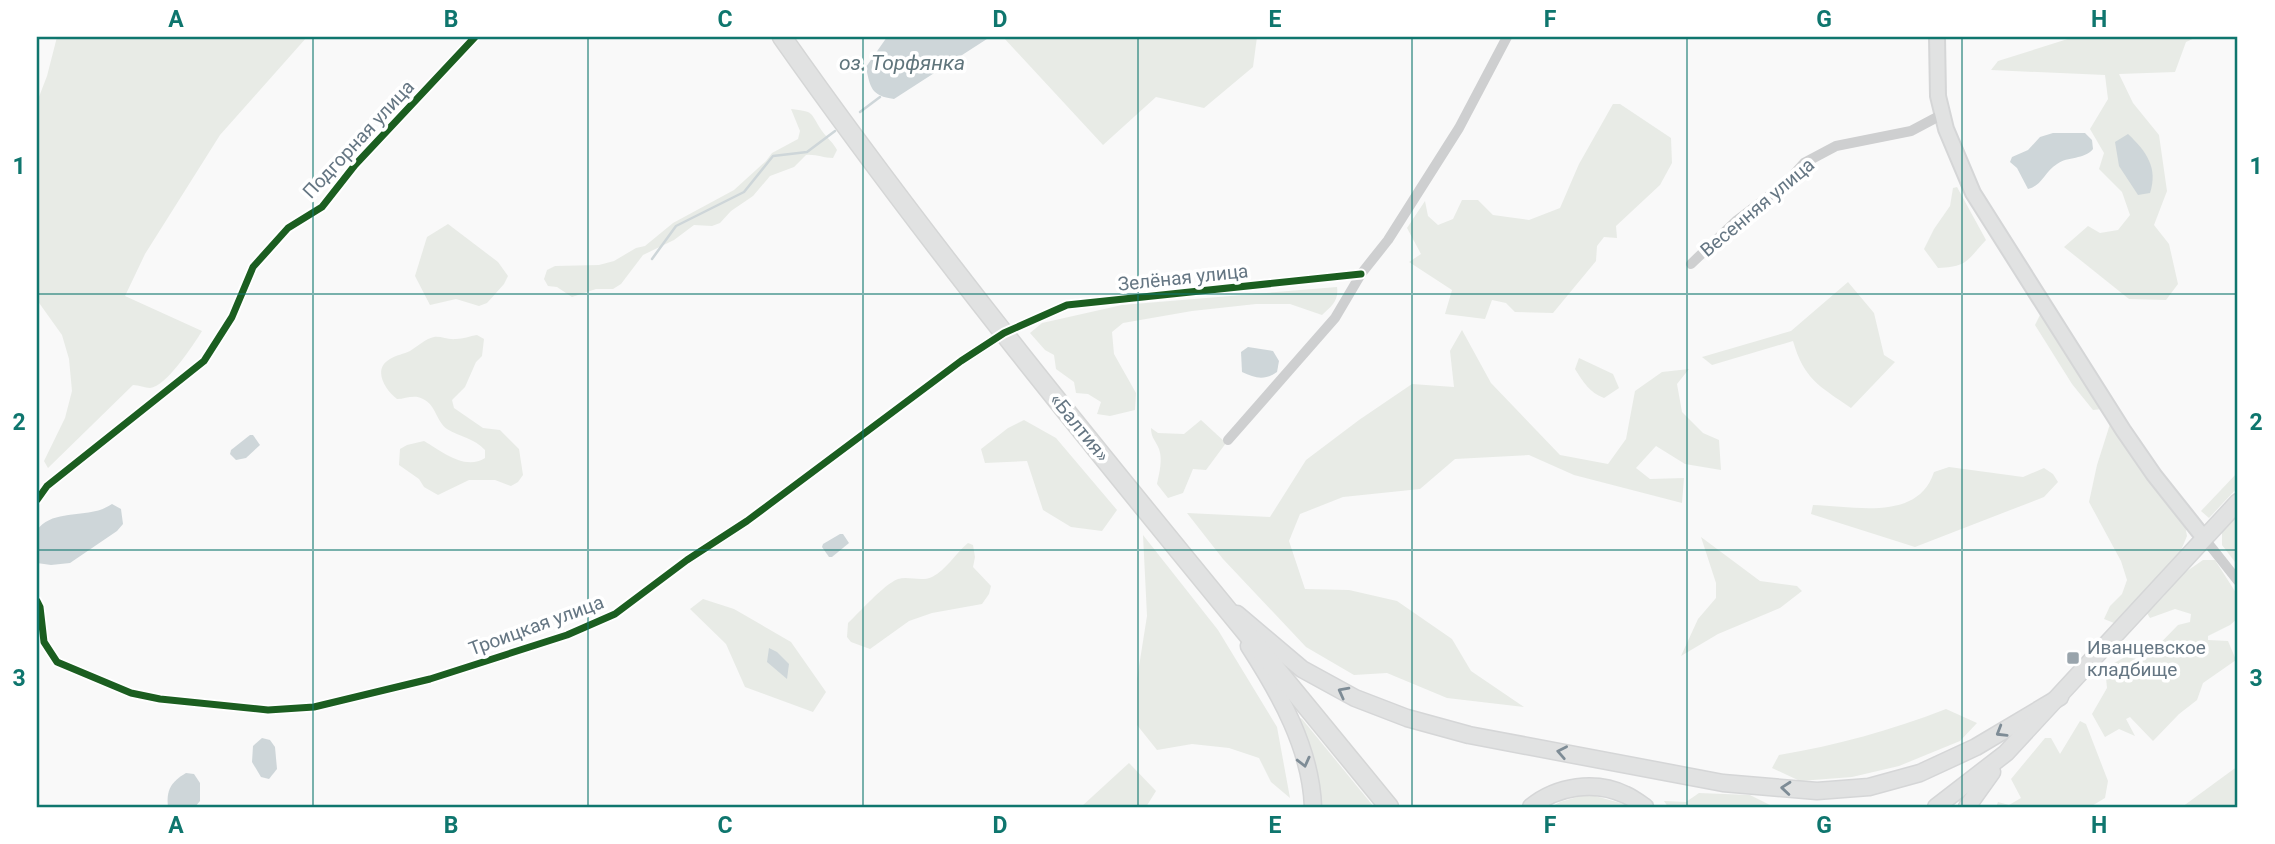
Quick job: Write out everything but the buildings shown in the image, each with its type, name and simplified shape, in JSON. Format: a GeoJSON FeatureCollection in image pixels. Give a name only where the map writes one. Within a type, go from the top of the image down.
{"type":"FeatureCollection","features":[{"type":"Feature","properties":{"kind":"highway","name":"«Балтия»"},"geometry":{"type":"LineString","coordinates":[[782,37],[897,194],[1215,594],[1389,807]]}},
{"type":"Feature","properties":{"kind":"main road"},"geometry":{"type":"LineString","coordinates":[[1967,807],[2006,753],[2238,502]]}},
{"type":"Feature","properties":{"kind":"main road"},"geometry":{"type":"LineString","coordinates":[[1215,594],[1302,669],[1355,698],[1407,718],[1469,735],[1723,782],[1817,791],[1869,787],[1920,773],[1943,763],[1976,747],[2060,697]]}},
{"type":"Feature","properties":{"kind":"main road"},"geometry":{"type":"LineString","coordinates":[[1215,594],[1277,690],[1300,743],[1313,807]]}},
{"type":"Feature","properties":{"kind":"main road"},"geometry":{"type":"LineString","coordinates":[[1936,807],[2006,753]]}},
{"type":"Feature","properties":{"kind":"main road"},"geometry":{"type":"LineString","coordinates":[[1531,807],[1541,799],[1566,788],[1596,787],[1626,794],[1645,807]]}},
{"type":"Feature","properties":{"kind":"street","name":"Подгорная улица"},"geometry":{"type":"LineString","coordinates":[[37,500],[47,486],[204,361],[232,317],[253,267],[288,228],[322,207],[355,165],[475,37]]}},
{"type":"Feature","properties":{"kind":"street"},"geometry":{"type":"LineString","coordinates":[[1228,440],[1335,317],[1459,128],[1507,37]]}},
{"type":"Feature","properties":{"kind":"street"},"geometry":{"type":"LineString","coordinates":[[1937,37],[1938,96],[1942,114],[1973,193],[2123,430],[2154,475],[2238,581]]}},
{"type":"Feature","properties":{"kind":"street","name":"Весенняя улица"},"geometry":{"type":"LineString","coordinates":[[1691,264],[1736,221],[1785,184],[1804,163],[1836,146],[1911,131],[1942,114]]}},
{"type":"Feature","properties":{"kind":"street","name":"Зелёная улица"},"geometry":{"type":"LineString","coordinates":[[1008,331],[1067,305],[1361,274]]}},
{"type":"Feature","properties":{"kind":"street","name":"Троицкая улица"},"geometry":{"type":"LineString","coordinates":[[37,601],[44,642],[57,662],[131,693],[160,699],[268,710],[314,707],[430,679],[567,635],[615,614],[687,560],[747,522],[950,369],[1008,331]]}},
{"type":"Feature","properties":{"kind":"shaded area"},"geometry":{"type":"Polygon","coordinates":[[[57,37],[307,37],[220,135],[145,254],[125,296],[202,331],[164,380],[150,388],[133,385],[48,468],[44,461],[65,418],[72,391],[69,359],[62,335],[37,300],[37,102],[57,37]]]}},
{"type":"Feature","properties":{"kind":"shaded area"},"geometry":{"type":"Polygon","coordinates":[[[1003,37],[1257,37],[1253,67],[1204,108],[1156,97],[1103,145],[1003,37]]]}},
{"type":"Feature","properties":{"kind":"shaded area"},"geometry":{"type":"Polygon","coordinates":[[[2074,37],[2197,37],[2186,42],[2175,72],[2119,74],[2133,103],[2159,135],[2167,191],[2154,225],[2169,244],[2178,284],[2166,300],[2129,299],[2064,247],[2088,226],[2100,233],[2118,230],[2130,215],[2122,192],[2099,169],[2104,153],[2090,129],[2108,99],[2105,75],[1991,70],[1998,61],[2074,37]]]}},
{"type":"Feature","properties":{"kind":"shaded area"},"geometry":{"type":"Polygon","coordinates":[[[1613,104],[1620,104],[1671,138],[1672,163],[1660,185],[1616,226],[1617,238],[1604,237],[1597,246],[1596,261],[1553,313],[1515,312],[1506,303],[1492,300],[1485,319],[1445,314],[1452,290],[1409,262],[1421,254],[1407,228],[1425,201],[1428,216],[1438,225],[1453,219],[1462,200],[1478,200],[1493,215],[1529,220],[1560,208],[1579,164],[1613,104]]]}},
{"type":"Feature","properties":{"kind":"shaded area"},"geometry":{"type":"Polygon","coordinates":[[[791,109],[808,112],[813,116],[837,150],[833,158],[806,155],[794,167],[770,176],[753,196],[731,211],[720,223],[712,226],[694,225],[674,240],[643,255],[621,284],[613,289],[596,289],[572,297],[557,287],[548,286],[544,279],[547,270],[555,266],[599,265],[614,261],[636,248],[645,246],[673,223],[734,190],[772,153],[798,139],[800,131],[791,109]]]}},
{"type":"Feature","properties":{"kind":"shaded area"},"geometry":{"type":"Polygon","coordinates":[[[1957,187],[1986,240],[1961,264],[1938,268],[1924,249],[1950,206],[1953,188],[1957,187]]]}},
{"type":"Feature","properties":{"kind":"shaded area"},"geometry":{"type":"Polygon","coordinates":[[[448,224],[498,262],[508,276],[487,303],[479,306],[456,299],[430,305],[415,276],[427,237],[448,224]]]}},
{"type":"Feature","properties":{"kind":"shaded area"},"geometry":{"type":"Polygon","coordinates":[[[1848,282],[1874,313],[1884,355],[1895,362],[1851,408],[1814,380],[1802,364],[1793,341],[1712,365],[1702,357],[1791,331],[1848,282]]]}},
{"type":"Feature","properties":{"kind":"shaded area"},"geometry":{"type":"Polygon","coordinates":[[[1337,287],[1336,299],[1322,315],[1290,304],[1256,304],[1192,311],[1123,323],[1112,332],[1114,354],[1136,393],[1135,410],[1110,416],[1097,414],[1101,402],[1088,394],[1076,393],[1074,382],[1056,369],[1054,355],[1045,350],[1030,333],[1042,323],[1122,305],[1337,287]]]}},
{"type":"Feature","properties":{"kind":"shaded area"},"geometry":{"type":"Polygon","coordinates":[[[2041,313],[2098,397],[2103,409],[2093,410],[2072,384],[2035,325],[2041,313]]]}},
{"type":"Feature","properties":{"kind":"shaded area"},"geometry":{"type":"Polygon","coordinates":[[[1462,330],[1491,383],[1560,455],[1608,464],[1626,439],[1635,391],[1662,372],[1689,369],[1677,384],[1682,412],[1703,433],[1719,440],[1721,470],[1685,464],[1656,446],[1636,468],[1650,479],[1684,478],[1682,503],[1574,475],[1529,455],[1455,459],[1420,489],[1343,497],[1300,514],[1289,541],[1305,589],[1349,590],[1397,601],[1452,639],[1471,671],[1524,707],[1447,698],[1387,673],[1354,675],[1306,647],[1223,559],[1187,513],[1270,517],[1306,460],[1359,420],[1412,384],[1454,387],[1450,351],[1462,330]]]}},
{"type":"Feature","properties":{"kind":"shaded area"},"geometry":{"type":"Polygon","coordinates":[[[477,335],[484,339],[482,356],[476,362],[465,387],[452,400],[454,408],[483,428],[500,430],[519,449],[523,475],[511,486],[495,480],[469,480],[438,495],[424,487],[419,479],[399,465],[400,449],[424,441],[453,458],[469,462],[485,458],[485,450],[472,440],[447,429],[431,405],[423,399],[397,399],[382,379],[382,368],[390,359],[431,338],[459,339],[477,335]]]}},
{"type":"Feature","properties":{"kind":"shaded area"},"geometry":{"type":"Polygon","coordinates":[[[1579,358],[1613,374],[1619,388],[1604,398],[1591,390],[1575,369],[1579,358]]]}},
{"type":"Feature","properties":{"kind":"shaded area"},"geometry":{"type":"Polygon","coordinates":[[[1024,420],[1056,438],[1117,510],[1102,531],[1071,527],[1043,510],[1027,461],[985,463],[981,449],[1008,428],[1024,420]]]}},
{"type":"Feature","properties":{"kind":"shaded area"},"geometry":{"type":"Polygon","coordinates":[[[1201,420],[1226,443],[1206,470],[1193,469],[1183,493],[1168,498],[1157,484],[1161,458],[1151,428],[1158,433],[1184,434],[1201,420]]]}},
{"type":"Feature","properties":{"kind":"shaded area"},"geometry":{"type":"Polygon","coordinates":[[[2111,421],[2185,525],[2187,536],[2179,555],[2114,623],[2104,619],[2110,606],[2122,594],[2127,580],[2121,561],[2089,502],[2111,421]]]}},
{"type":"Feature","properties":{"kind":"shaded area"},"geometry":{"type":"Polygon","coordinates":[[[1949,467],[2023,477],[2044,468],[2053,474],[2058,482],[2044,497],[1915,547],[1811,514],[1813,505],[1883,508],[1899,505],[1926,488],[1934,472],[1949,467]]]}},
{"type":"Feature","properties":{"kind":"shaded area"},"geometry":{"type":"Polygon","coordinates":[[[2238,472],[2238,487],[2209,518],[2201,511],[2238,472]]]}},
{"type":"Feature","properties":{"kind":"shaded area"},"geometry":{"type":"Polygon","coordinates":[[[2238,514],[2238,566],[2222,545],[2222,531],[2238,514]]]}},
{"type":"Feature","properties":{"kind":"shaded area"},"geometry":{"type":"Polygon","coordinates":[[[1143,535],[1218,630],[1277,727],[1290,798],[1271,782],[1259,758],[1229,748],[1192,744],[1157,750],[1137,725],[1137,679],[1147,616],[1143,535]]]}},
{"type":"Feature","properties":{"kind":"shaded area"},"geometry":{"type":"Polygon","coordinates":[[[1701,537],[1760,581],[1797,586],[1802,591],[1780,608],[1718,634],[1681,656],[1698,619],[1716,598],[1716,583],[1701,537]]]}},
{"type":"Feature","properties":{"kind":"shaded area"},"geometry":{"type":"Polygon","coordinates":[[[968,543],[973,545],[973,567],[991,586],[982,604],[932,613],[909,621],[870,649],[851,642],[847,637],[848,623],[886,587],[898,579],[932,577],[968,543]]]}},
{"type":"Feature","properties":{"kind":"shaded area"},"geometry":{"type":"Polygon","coordinates":[[[2203,560],[2215,560],[2238,596],[2238,618],[2208,636],[2208,640],[2228,641],[2236,660],[2203,683],[2197,700],[2153,741],[2130,717],[2126,719],[2135,736],[2119,729],[2105,737],[2092,714],[2107,688],[2105,668],[2125,657],[2144,660],[2178,625],[2190,622],[2191,614],[2175,609],[2150,618],[2147,613],[2164,596],[2174,580],[2203,560]]]}},
{"type":"Feature","properties":{"kind":"shaded area"},"geometry":{"type":"Polygon","coordinates":[[[703,599],[734,609],[791,642],[826,692],[813,712],[745,687],[726,644],[690,609],[703,599]]]}},
{"type":"Feature","properties":{"kind":"shaded area"},"geometry":{"type":"Polygon","coordinates":[[[1946,709],[1977,723],[1960,741],[1899,766],[1852,777],[1800,781],[1772,768],[1779,755],[1863,736],[1946,709]]]}},
{"type":"Feature","properties":{"kind":"shaded area"},"geometry":{"type":"Polygon","coordinates":[[[1298,717],[1302,719],[1374,807],[1318,807],[1298,717]]]}},
{"type":"Feature","properties":{"kind":"shaded area"},"geometry":{"type":"Polygon","coordinates":[[[2080,721],[2086,724],[2108,781],[2105,798],[2090,807],[1996,807],[1998,802],[2009,805],[2021,798],[2011,779],[2045,738],[2051,738],[2060,754],[2080,721]]]}},
{"type":"Feature","properties":{"kind":"shaded area"},"geometry":{"type":"Polygon","coordinates":[[[1129,763],[1156,791],[1146,807],[1081,807],[1129,763]]]}},
{"type":"Feature","properties":{"kind":"shaded area"},"geometry":{"type":"Polygon","coordinates":[[[2238,766],[2238,807],[2182,807],[2238,766]]]}},
{"type":"Feature","properties":{"kind":"shaded area"},"geometry":{"type":"Polygon","coordinates":[[[1699,793],[1750,795],[1774,807],[1668,807],[1664,801],[1686,802],[1699,793]]]}},
{"type":"Feature","properties":{"kind":"shaded area"},"geometry":{"type":"Polygon","coordinates":[[[1588,794],[1624,804],[1629,807],[1551,807],[1588,794]]]}},
{"type":"Feature","properties":{"kind":"water","name":"оз. Торфянка"},"geometry":{"type":"Polygon","coordinates":[[[887,37],[990,37],[894,99],[876,93],[866,67],[887,37]]]}},
{"type":"Feature","properties":{"kind":"water"},"geometry":{"type":"Polygon","coordinates":[[[2053,133],[2085,133],[2092,140],[2093,149],[2085,155],[2057,164],[2037,185],[2028,189],[2017,168],[2010,162],[2012,157],[2028,150],[2040,137],[2053,133]]]}},
{"type":"Feature","properties":{"kind":"water"},"geometry":{"type":"Polygon","coordinates":[[[2128,134],[2141,147],[2152,168],[2150,193],[2138,195],[2119,166],[2115,142],[2128,134]]]}},
{"type":"Feature","properties":{"kind":"water"},"geometry":{"type":"Polygon","coordinates":[[[1248,347],[1273,351],[1279,361],[1277,372],[1260,378],[1242,372],[1241,352],[1248,347]]]}},
{"type":"Feature","properties":{"kind":"water"},"geometry":{"type":"Polygon","coordinates":[[[253,435],[260,445],[246,458],[236,460],[230,454],[231,450],[253,435]]]}},
{"type":"Feature","properties":{"kind":"water"},"geometry":{"type":"Polygon","coordinates":[[[112,504],[121,509],[123,524],[117,531],[70,563],[37,563],[37,530],[42,524],[56,517],[98,511],[112,504]]]}},
{"type":"Feature","properties":{"kind":"water"},"geometry":{"type":"Polygon","coordinates":[[[843,534],[849,543],[829,557],[822,547],[823,544],[843,534]]]}},
{"type":"Feature","properties":{"kind":"water"},"geometry":{"type":"Polygon","coordinates":[[[769,648],[789,664],[787,679],[767,662],[769,648]]]}},
{"type":"Feature","properties":{"kind":"water"},"geometry":{"type":"Polygon","coordinates":[[[262,738],[270,740],[275,747],[277,769],[269,779],[261,777],[252,762],[253,746],[262,738]]]}},
{"type":"Feature","properties":{"kind":"water"},"geometry":{"type":"Polygon","coordinates":[[[186,773],[194,774],[200,783],[200,801],[195,807],[168,807],[171,787],[186,773]]]}},
{"type":"Feature","properties":{"kind":"waterway"},"geometry":{"type":"LineString","coordinates":[[860,112],[880,97]]}},
{"type":"Feature","properties":{"kind":"waterway"},"geometry":{"type":"LineString","coordinates":[[652,259],[676,226],[744,192],[773,156],[807,152],[835,131]]}},
{"type":"Feature","properties":{"kind":"cycle path"},"geometry":{"type":"LineString","coordinates":[[37,500],[47,486],[204,361],[232,317],[253,267],[288,228],[322,207],[355,165],[475,37]]}},
{"type":"Feature","properties":{"kind":"cycle path"},"geometry":{"type":"LineString","coordinates":[[37,601],[44,642],[57,662],[131,693],[160,699],[268,710],[314,707],[430,679],[567,635],[615,614],[687,560],[747,521],[961,361],[1004,333],[1067,305],[1361,274]]}},
{"type":"Feature","properties":{"kind":"place","name":"Иванцевское кладбище"},"geometry":{"type":"Point","coordinates":[2073,658]}}]}
